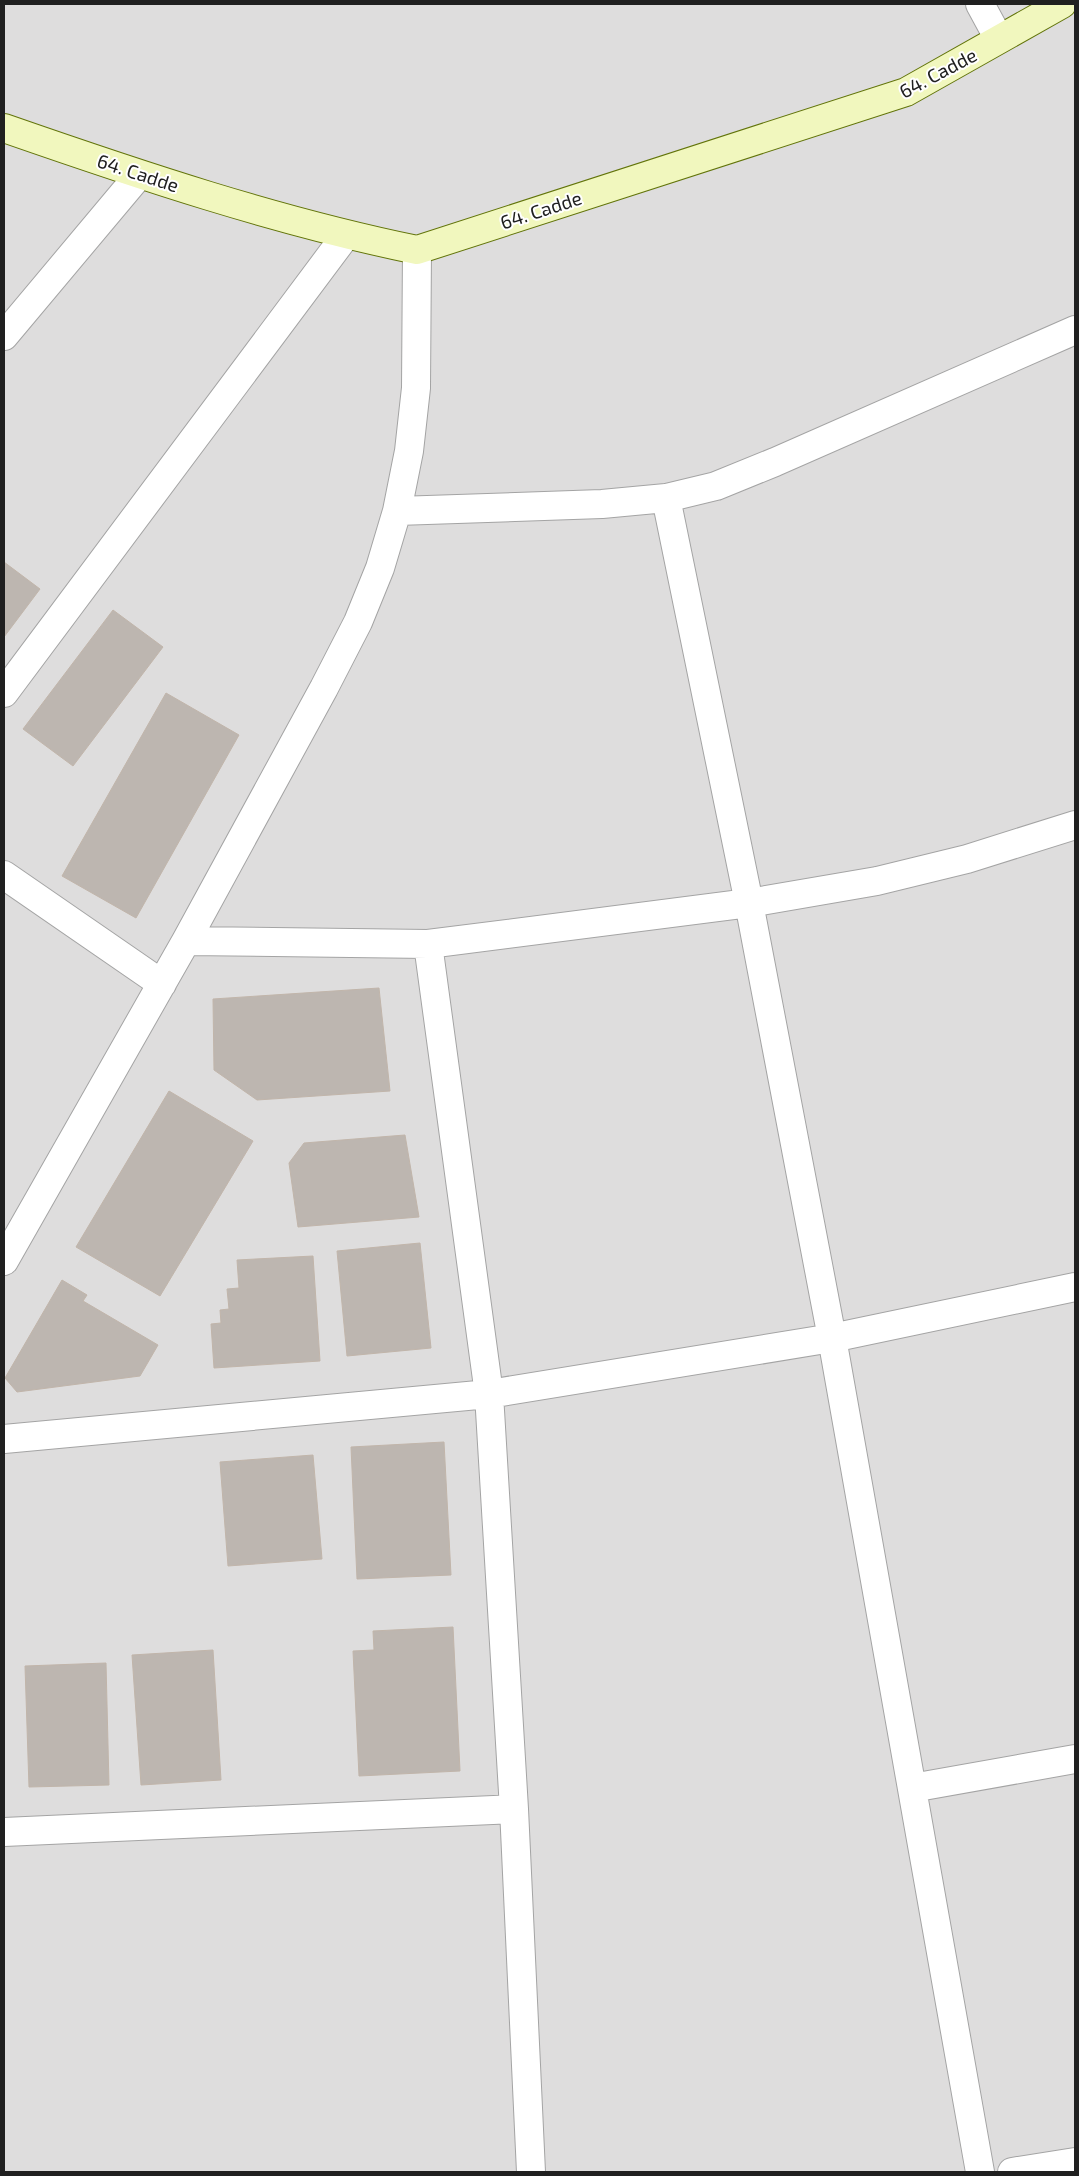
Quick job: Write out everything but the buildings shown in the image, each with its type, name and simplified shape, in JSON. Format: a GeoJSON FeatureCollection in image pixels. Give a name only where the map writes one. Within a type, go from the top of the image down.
{"type":"FeatureCollection","features":[{"type":"Feature","properties":{"kind":"main road","name":"64. Cadde"},"geometry":{"type":"LineString","coordinates":[[4,128],[139,175],[346,235],[417,250],[906,92],[1062,4]]}},
{"type":"Feature","properties":{"kind":"street"},"geometry":{"type":"LineString","coordinates":[[980,4],[999,39]]}},
{"type":"Feature","properties":{"kind":"street"},"geometry":{"type":"LineString","coordinates":[[4,336],[139,175]]}},
{"type":"Feature","properties":{"kind":"street"},"geometry":{"type":"LineString","coordinates":[[4,693],[346,235]]}},
{"type":"Feature","properties":{"kind":"street"},"geometry":{"type":"LineString","coordinates":[[4,1261],[186,941],[358,622],[380,568],[397,511],[409,451],[416,388],[417,250]]}},
{"type":"Feature","properties":{"kind":"street"},"geometry":{"type":"LineString","coordinates":[[397,511],[602,504],[666,498],[716,486],[1075,330]]}},
{"type":"Feature","properties":{"kind":"street"},"geometry":{"type":"LineString","coordinates":[[666,498],[749,903],[832,1338],[980,2172]]}},
{"type":"Feature","properties":{"kind":"street"},"geometry":{"type":"LineString","coordinates":[[186,941],[428,944],[749,903],[877,881],[967,859],[1075,825]]}},
{"type":"Feature","properties":{"kind":"street"},"geometry":{"type":"LineString","coordinates":[[4,875],[162,984]]}},
{"type":"Feature","properties":{"kind":"street"},"geometry":{"type":"LineString","coordinates":[[428,944],[489,1394],[514,1809],[531,2172]]}},
{"type":"Feature","properties":{"kind":"street"},"geometry":{"type":"LineString","coordinates":[[4,1439],[489,1394],[832,1338],[1075,1287]]}},
{"type":"Feature","properties":{"kind":"street"},"geometry":{"type":"LineString","coordinates":[[912,1788],[1075,1759]]}},
{"type":"Feature","properties":{"kind":"street"},"geometry":{"type":"LineString","coordinates":[[4,1832],[514,1809]]}},
{"type":"Feature","properties":{"kind":"street"},"geometry":{"type":"LineString","coordinates":[[1012,2172],[1075,2162]]}},
{"type":"Feature","properties":{"kind":"shaded area"},"geometry":{"type":"Polygon","coordinates":[[[4,4],[1075,4],[1075,2172],[4,2172],[4,4]]]}}]}
